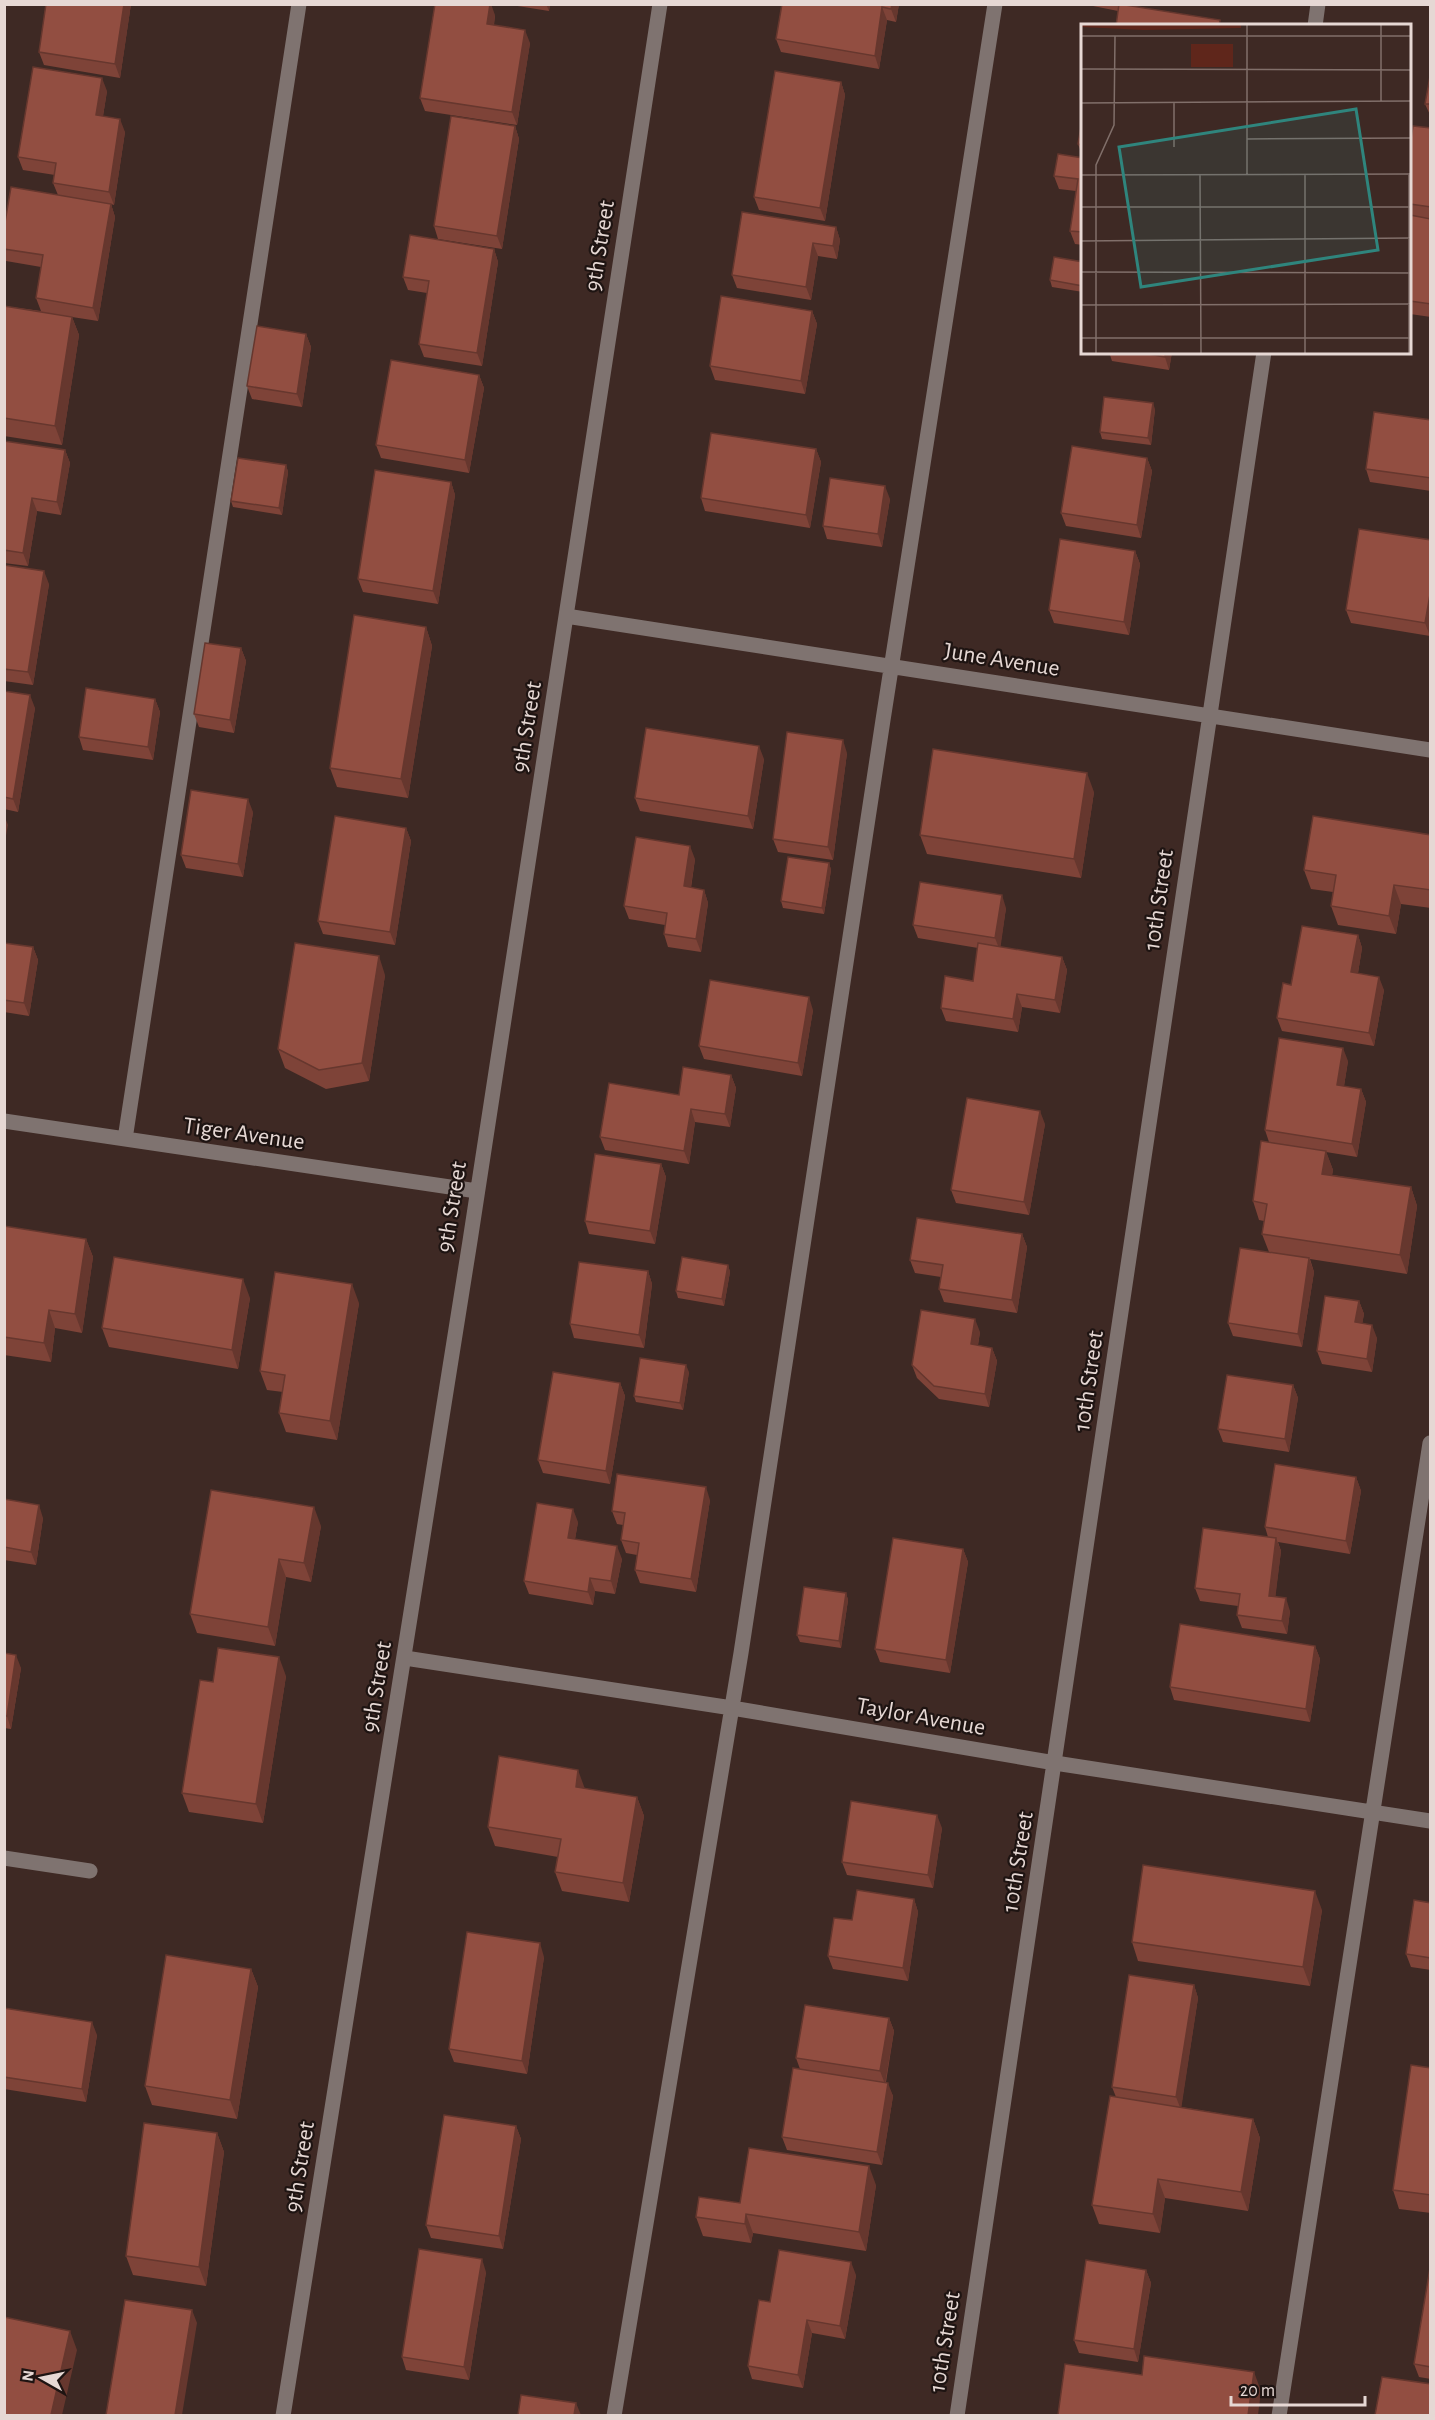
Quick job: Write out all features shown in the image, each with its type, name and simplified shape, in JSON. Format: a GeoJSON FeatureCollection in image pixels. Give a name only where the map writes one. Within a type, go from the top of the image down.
{"type":"FeatureCollection","features":[{"type":"Feature","properties":{"kind":"street"},"geometry":{"type":"LineString","coordinates":[[125,1139],[299,4]]}},
{"type":"Feature","properties":{"kind":"street","name":"9th Street"},"geometry":{"type":"LineString","coordinates":[[284,2415],[405,1658],[660,4]]}},
{"type":"Feature","properties":{"kind":"street"},"geometry":{"type":"LineString","coordinates":[[614,2415],[732,1708],[891,666],[995,4]]}},
{"type":"Feature","properties":{"kind":"street"},"geometry":{"type":"LineString","coordinates":[[1315,24],[1318,4]]}},
{"type":"Feature","properties":{"kind":"street","name":"10th Street"},"geometry":{"type":"LineString","coordinates":[[957,2415],[1208,715],[1264,354]]}},
{"type":"Feature","properties":{"kind":"street","name":"June Avenue"},"geometry":{"type":"LineString","coordinates":[[566,616],[1431,750]]}},
{"type":"Feature","properties":{"kind":"street","name":"Tiger Avenue"},"geometry":{"type":"LineString","coordinates":[[4,1120],[477,1191]]}},
{"type":"Feature","properties":{"kind":"street"},"geometry":{"type":"LineString","coordinates":[[1279,2415],[1431,1443]]}},
{"type":"Feature","properties":{"kind":"street","name":"Taylor Avenue"},"geometry":{"type":"LineString","coordinates":[[405,1658],[732,1708],[1055,1763],[1431,1821]]}},
{"type":"Feature","properties":{"kind":"street"},"geometry":{"type":"LineString","coordinates":[[4,1858],[90,1871]]}},
{"type":"Feature","properties":{"kind":"building"},"geometry":{"type":"Polygon","coordinates":[[[46,4],[124,4],[115,64],[39,52],[46,4]]]}},
{"type":"Feature","properties":{"kind":"building"},"geometry":{"type":"Polygon","coordinates":[[[435,4],[490,4],[487,24],[525,30],[512,112],[420,98],[435,4]]]}},
{"type":"Feature","properties":{"kind":"building"},"geometry":{"type":"Polygon","coordinates":[[[782,4],[892,4],[891,9],[882,7],[875,56],[776,39],[782,4]]]}},
{"type":"Feature","properties":{"kind":"building"},"geometry":{"type":"Polygon","coordinates":[[[1119,4],[1220,20],[1219,24],[1116,24],[1119,4]]]}},
{"type":"Feature","properties":{"kind":"building"},"geometry":{"type":"Polygon","coordinates":[[[33,67],[102,78],[96,115],[120,119],[109,192],[53,183],[56,163],[18,157],[33,67]]]}},
{"type":"Feature","properties":{"kind":"building"},"geometry":{"type":"Polygon","coordinates":[[[775,71],[841,82],[820,208],[754,197],[775,71]]]}},
{"type":"Feature","properties":{"kind":"building"},"geometry":{"type":"Polygon","coordinates":[[[1431,71],[1431,104],[1425,104],[1431,71]]]}},
{"type":"Feature","properties":{"kind":"building"},"geometry":{"type":"Polygon","coordinates":[[[451,116],[515,126],[497,236],[434,226],[451,116]]]}},
{"type":"Feature","properties":{"kind":"building"},"geometry":{"type":"Polygon","coordinates":[[[1413,126],[1431,128],[1431,207],[1411,204],[1413,126]]]}},
{"type":"Feature","properties":{"kind":"building"},"geometry":{"type":"Polygon","coordinates":[[[1081,127],[1081,145],[1078,144],[1081,127]]]}},
{"type":"Feature","properties":{"kind":"building"},"geometry":{"type":"Polygon","coordinates":[[[1058,154],[1081,158],[1081,232],[1070,231],[1078,179],[1054,176],[1058,154]]]}},
{"type":"Feature","properties":{"kind":"building"},"geometry":{"type":"Polygon","coordinates":[[[11,187],[111,204],[93,308],[36,298],[43,255],[4,249],[4,228],[11,187]]]}},
{"type":"Feature","properties":{"kind":"building"},"geometry":{"type":"Polygon","coordinates":[[[742,212],[836,227],[833,246],[813,243],[806,287],[732,275],[742,212]]]}},
{"type":"Feature","properties":{"kind":"building"},"geometry":{"type":"Polygon","coordinates":[[[1411,215],[1431,219],[1431,304],[1411,301],[1411,215]]]}},
{"type":"Feature","properties":{"kind":"building"},"geometry":{"type":"Polygon","coordinates":[[[410,235],[494,249],[477,353],[419,344],[429,281],[403,277],[410,235]]]}},
{"type":"Feature","properties":{"kind":"building"},"geometry":{"type":"Polygon","coordinates":[[[1054,257],[1081,262],[1081,286],[1050,280],[1054,257]]]}},
{"type":"Feature","properties":{"kind":"building"},"geometry":{"type":"Polygon","coordinates":[[[721,296],[812,311],[801,381],[710,366],[721,296]]]}},
{"type":"Feature","properties":{"kind":"building"},"geometry":{"type":"Polygon","coordinates":[[[4,306],[72,317],[55,426],[4,418],[4,306]]]}},
{"type":"Feature","properties":{"kind":"building"},"geometry":{"type":"Polygon","coordinates":[[[257,326],[306,334],[297,394],[247,386],[257,326]]]}},
{"type":"Feature","properties":{"kind":"building"},"geometry":{"type":"Polygon","coordinates":[[[1149,354],[1165,354],[1165,357],[1149,354]]]}},
{"type":"Feature","properties":{"kind":"building"},"geometry":{"type":"Polygon","coordinates":[[[391,360],[479,375],[465,460],[376,445],[391,360]]]}},
{"type":"Feature","properties":{"kind":"building"},"geometry":{"type":"Polygon","coordinates":[[[1104,397],[1153,403],[1148,438],[1100,432],[1104,397]]]}},
{"type":"Feature","properties":{"kind":"building"},"geometry":{"type":"Polygon","coordinates":[[[1374,412],[1431,420],[1431,478],[1366,469],[1374,412]]]}},
{"type":"Feature","properties":{"kind":"building"},"geometry":{"type":"Polygon","coordinates":[[[711,433],[816,449],[806,515],[701,498],[711,433]]]}},
{"type":"Feature","properties":{"kind":"building"},"geometry":{"type":"Polygon","coordinates":[[[4,441],[65,450],[57,502],[32,498],[23,553],[4,550],[4,441]]]}},
{"type":"Feature","properties":{"kind":"building"},"geometry":{"type":"Polygon","coordinates":[[[1072,446],[1147,458],[1137,525],[1061,513],[1072,446]]]}},
{"type":"Feature","properties":{"kind":"building"},"geometry":{"type":"Polygon","coordinates":[[[238,458],[286,465],[279,508],[231,501],[238,458]]]}},
{"type":"Feature","properties":{"kind":"building"},"geometry":{"type":"Polygon","coordinates":[[[375,470],[451,482],[433,591],[358,579],[375,470]]]}},
{"type":"Feature","properties":{"kind":"building"},"geometry":{"type":"Polygon","coordinates":[[[830,478],[885,486],[878,534],[823,526],[830,478]]]}},
{"type":"Feature","properties":{"kind":"building"},"geometry":{"type":"Polygon","coordinates":[[[1359,529],[1431,540],[1431,589],[1425,623],[1346,610],[1359,529]]]}},
{"type":"Feature","properties":{"kind":"building"},"geometry":{"type":"Polygon","coordinates":[[[1060,539],[1135,551],[1124,622],[1049,610],[1060,539]]]}},
{"type":"Feature","properties":{"kind":"building"},"geometry":{"type":"Polygon","coordinates":[[[4,565],[44,571],[28,672],[4,669],[4,565]]]}},
{"type":"Feature","properties":{"kind":"building"},"geometry":{"type":"Polygon","coordinates":[[[354,615],[426,627],[401,779],[330,768],[354,615]]]}},
{"type":"Feature","properties":{"kind":"building"},"geometry":{"type":"Polygon","coordinates":[[[205,643],[241,648],[230,720],[194,714],[205,643]]]}},
{"type":"Feature","properties":{"kind":"building"},"geometry":{"type":"Polygon","coordinates":[[[86,688],[155,699],[148,747],[79,737],[86,688]]]}},
{"type":"Feature","properties":{"kind":"building"},"geometry":{"type":"Polygon","coordinates":[[[4,691],[30,695],[13,799],[4,797],[4,691]]]}},
{"type":"Feature","properties":{"kind":"building"},"geometry":{"type":"Polygon","coordinates":[[[646,728],[759,746],[748,816],[635,798],[646,728]]]}},
{"type":"Feature","properties":{"kind":"building"},"geometry":{"type":"Polygon","coordinates":[[[787,732],[843,740],[828,847],[773,839],[787,732]]]}},
{"type":"Feature","properties":{"kind":"building"},"geometry":{"type":"Polygon","coordinates":[[[933,749],[1087,773],[1074,859],[920,835],[933,749]]]}},
{"type":"Feature","properties":{"kind":"building"},"geometry":{"type":"Polygon","coordinates":[[[191,790],[248,799],[238,864],[181,855],[191,790]]]}},
{"type":"Feature","properties":{"kind":"building"},"geometry":{"type":"Polygon","coordinates":[[[335,816],[406,828],[390,932],[318,921],[335,816]]]}},
{"type":"Feature","properties":{"kind":"building"},"geometry":{"type":"Polygon","coordinates":[[[1313,816],[1431,835],[1431,890],[1394,885],[1389,916],[1331,906],[1336,875],[1304,870],[1313,816]]]}},
{"type":"Feature","properties":{"kind":"building"},"geometry":{"type":"Polygon","coordinates":[[[636,837],[690,846],[684,886],[704,890],[696,939],[664,934],[667,913],[624,906],[636,837]]]}},
{"type":"Feature","properties":{"kind":"building"},"geometry":{"type":"Polygon","coordinates":[[[788,857],[829,863],[822,908],[781,901],[788,857]]]}},
{"type":"Feature","properties":{"kind":"building"},"geometry":{"type":"Polygon","coordinates":[[[920,882],[1002,895],[995,938],[913,925],[920,882]]]}},
{"type":"Feature","properties":{"kind":"building"},"geometry":{"type":"Polygon","coordinates":[[[1302,926],[1358,935],[1351,972],[1379,977],[1369,1033],[1277,1018],[1283,983],[1291,985],[1302,926]]]}},
{"type":"Feature","properties":{"kind":"building"},"geometry":{"type":"Polygon","coordinates":[[[4,943],[33,947],[24,1003],[4,1000],[4,943]]]}},
{"type":"Feature","properties":{"kind":"building"},"geometry":{"type":"Polygon","coordinates":[[[295,943],[379,956],[362,1063],[319,1070],[278,1049],[295,943]]]}},
{"type":"Feature","properties":{"kind":"building"},"geometry":{"type":"Polygon","coordinates":[[[978,943],[1062,957],[1055,1000],[1017,994],[1013,1019],[941,1008],[945,976],[973,981],[978,943]]]}},
{"type":"Feature","properties":{"kind":"building"},"geometry":{"type":"Polygon","coordinates":[[[710,980],[809,997],[798,1063],[699,1046],[710,980]]]}},
{"type":"Feature","properties":{"kind":"building"},"geometry":{"type":"Polygon","coordinates":[[[1279,1038],[1343,1048],[1337,1085],[1361,1089],[1352,1144],[1265,1130],[1279,1038]]]}},
{"type":"Feature","properties":{"kind":"building"},"geometry":{"type":"Polygon","coordinates":[[[683,1067],[731,1075],[725,1114],[691,1109],[684,1151],[600,1137],[609,1083],[679,1095],[683,1067]]]}},
{"type":"Feature","properties":{"kind":"building"},"geometry":{"type":"Polygon","coordinates":[[[967,1098],[1040,1111],[1024,1202],[951,1190],[967,1098]]]}},
{"type":"Feature","properties":{"kind":"building"},"geometry":{"type":"Polygon","coordinates":[[[1261,1141],[1326,1151],[1322,1174],[1411,1187],[1400,1255],[1262,1234],[1267,1204],[1253,1201],[1261,1141]]]}},
{"type":"Feature","properties":{"kind":"building"},"geometry":{"type":"Polygon","coordinates":[[[595,1154],[661,1164],[650,1231],[585,1221],[595,1154]]]}},
{"type":"Feature","properties":{"kind":"building"},"geometry":{"type":"Polygon","coordinates":[[[917,1218],[1022,1234],[1012,1300],[939,1289],[943,1265],[910,1260],[917,1218]]]}},
{"type":"Feature","properties":{"kind":"building"},"geometry":{"type":"Polygon","coordinates":[[[4,1226],[86,1239],[75,1314],[49,1310],[44,1343],[4,1337],[4,1226]]]}},
{"type":"Feature","properties":{"kind":"building"},"geometry":{"type":"Polygon","coordinates":[[[1240,1248],[1309,1258],[1298,1334],[1228,1323],[1240,1248]]]}},
{"type":"Feature","properties":{"kind":"building"},"geometry":{"type":"Polygon","coordinates":[[[114,1257],[243,1279],[232,1350],[102,1328],[114,1257]]]}},
{"type":"Feature","properties":{"kind":"building"},"geometry":{"type":"Polygon","coordinates":[[[682,1257],[728,1265],[722,1299],[676,1291],[682,1257]]]}},
{"type":"Feature","properties":{"kind":"building"},"geometry":{"type":"Polygon","coordinates":[[[579,1262],[648,1271],[639,1335],[570,1324],[579,1262]]]}},
{"type":"Feature","properties":{"kind":"building"},"geometry":{"type":"Polygon","coordinates":[[[275,1272],[352,1284],[330,1421],[279,1413],[285,1375],[260,1371],[275,1272]]]}},
{"type":"Feature","properties":{"kind":"building"},"geometry":{"type":"Polygon","coordinates":[[[1325,1296],[1359,1301],[1355,1322],[1372,1325],[1367,1359],[1317,1351],[1325,1296]]]}},
{"type":"Feature","properties":{"kind":"building"},"geometry":{"type":"Polygon","coordinates":[[[921,1310],[975,1319],[971,1344],[992,1348],[985,1394],[934,1386],[912,1365],[921,1310]]]}},
{"type":"Feature","properties":{"kind":"building"},"geometry":{"type":"Polygon","coordinates":[[[640,1358],[686,1365],[680,1403],[634,1396],[640,1358]]]}},
{"type":"Feature","properties":{"kind":"building"},"geometry":{"type":"Polygon","coordinates":[[[553,1372],[620,1383],[606,1471],[538,1460],[553,1372]]]}},
{"type":"Feature","properties":{"kind":"building"},"geometry":{"type":"Polygon","coordinates":[[[1227,1375],[1293,1385],[1285,1439],[1218,1429],[1227,1375]]]}},
{"type":"Feature","properties":{"kind":"building"},"geometry":{"type":"Polygon","coordinates":[[[1275,1464],[1356,1477],[1346,1541],[1265,1527],[1275,1464]]]}},
{"type":"Feature","properties":{"kind":"building"},"geometry":{"type":"Polygon","coordinates":[[[617,1474],[706,1487],[691,1579],[635,1570],[639,1543],[621,1540],[625,1513],[612,1511],[617,1474]]]}},
{"type":"Feature","properties":{"kind":"building"},"geometry":{"type":"Polygon","coordinates":[[[211,1490],[314,1507],[304,1563],[279,1559],[268,1627],[190,1614],[211,1490]]]}},
{"type":"Feature","properties":{"kind":"building"},"geometry":{"type":"Polygon","coordinates":[[[4,1499],[39,1505],[31,1552],[4,1547],[4,1499]]]}},
{"type":"Feature","properties":{"kind":"building"},"geometry":{"type":"Polygon","coordinates":[[[537,1503],[573,1509],[568,1538],[617,1546],[611,1581],[590,1578],[588,1592],[524,1581],[537,1503]]]}},
{"type":"Feature","properties":{"kind":"building"},"geometry":{"type":"Polygon","coordinates":[[[1203,1528],[1276,1538],[1269,1596],[1286,1598],[1282,1621],[1237,1615],[1240,1594],[1195,1588],[1203,1528]]]}},
{"type":"Feature","properties":{"kind":"building"},"geometry":{"type":"Polygon","coordinates":[[[893,1538],[963,1549],[946,1660],[875,1649],[893,1538]]]}},
{"type":"Feature","properties":{"kind":"building"},"geometry":{"type":"Polygon","coordinates":[[[804,1587],[846,1593],[839,1641],[797,1635],[804,1587]]]}},
{"type":"Feature","properties":{"kind":"building"},"geometry":{"type":"Polygon","coordinates":[[[1180,1624],[1315,1646],[1306,1709],[1170,1687],[1180,1624]]]}},
{"type":"Feature","properties":{"kind":"building"},"geometry":{"type":"Polygon","coordinates":[[[218,1648],[279,1657],[256,1804],[182,1793],[200,1680],[213,1682],[218,1648]]]}},
{"type":"Feature","properties":{"kind":"building"},"geometry":{"type":"Polygon","coordinates":[[[4,1653],[16,1655],[7,1716],[4,1716],[4,1653]]]}},
{"type":"Feature","properties":{"kind":"building"},"geometry":{"type":"Polygon","coordinates":[[[499,1756],[578,1770],[576,1787],[637,1797],[623,1883],[555,1872],[561,1839],[488,1827],[499,1756]]]}},
{"type":"Feature","properties":{"kind":"building"},"geometry":{"type":"Polygon","coordinates":[[[851,1801],[937,1815],[928,1875],[842,1862],[851,1801]]]}},
{"type":"Feature","properties":{"kind":"building"},"geometry":{"type":"Polygon","coordinates":[[[1143,1865],[1315,1891],[1303,1967],[1132,1942],[1143,1865]]]}},
{"type":"Feature","properties":{"kind":"building"},"geometry":{"type":"Polygon","coordinates":[[[857,1890],[914,1899],[903,1968],[828,1956],[834,1918],[852,1920],[857,1890]]]}},
{"type":"Feature","properties":{"kind":"building"},"geometry":{"type":"Polygon","coordinates":[[[1414,1900],[1431,1903],[1431,1958],[1406,1954],[1414,1900]]]}},
{"type":"Feature","properties":{"kind":"building"},"geometry":{"type":"Polygon","coordinates":[[[467,1932],[540,1943],[522,2061],[449,2049],[467,1932]]]}},
{"type":"Feature","properties":{"kind":"building"},"geometry":{"type":"Polygon","coordinates":[[[166,1955],[251,1969],[230,2100],[145,2086],[166,1955]]]}},
{"type":"Feature","properties":{"kind":"building"},"geometry":{"type":"Polygon","coordinates":[[[1129,1975],[1194,1985],[1176,2097],[1112,2087],[1129,1975]]]}},
{"type":"Feature","properties":{"kind":"building"},"geometry":{"type":"Polygon","coordinates":[[[805,2005],[889,2018],[880,2071],[796,2058],[805,2005]]]}},
{"type":"Feature","properties":{"kind":"building"},"geometry":{"type":"Polygon","coordinates":[[[4,2008],[92,2022],[82,2089],[4,2077],[4,2008]]]}},
{"type":"Feature","properties":{"kind":"building"},"geometry":{"type":"Polygon","coordinates":[[[1411,2065],[1431,2068],[1431,2195],[1393,2190],[1411,2065]]]}},
{"type":"Feature","properties":{"kind":"building"},"geometry":{"type":"Polygon","coordinates":[[[793,2068],[888,2083],[877,2152],[782,2137],[793,2068]]]}},
{"type":"Feature","properties":{"kind":"building"},"geometry":{"type":"Polygon","coordinates":[[[1110,2096],[1253,2119],[1241,2192],[1158,2179],[1153,2214],[1092,2205],[1110,2096]]]}},
{"type":"Feature","properties":{"kind":"building"},"geometry":{"type":"Polygon","coordinates":[[[444,2115],[516,2126],[499,2236],[426,2225],[444,2115]]]}},
{"type":"Feature","properties":{"kind":"building"},"geometry":{"type":"Polygon","coordinates":[[[144,2123],[217,2133],[199,2267],[126,2256],[144,2123]]]}},
{"type":"Feature","properties":{"kind":"building"},"geometry":{"type":"Polygon","coordinates":[[[749,2148],[869,2166],[859,2232],[746,2214],[745,2224],[696,2217],[699,2197],[740,2203],[749,2148]]]}},
{"type":"Feature","properties":{"kind":"building"},"geometry":{"type":"Polygon","coordinates":[[[419,2249],[482,2259],[464,2367],[402,2357],[419,2249]]]}},
{"type":"Feature","properties":{"kind":"building"},"geometry":{"type":"Polygon","coordinates":[[[779,2250],[851,2262],[840,2326],[807,2320],[798,2375],[748,2366],[759,2300],[770,2302],[779,2250]]]}},
{"type":"Feature","properties":{"kind":"building"},"geometry":{"type":"Polygon","coordinates":[[[1086,2260],[1146,2270],[1134,2349],[1074,2340],[1086,2260]]]}},
{"type":"Feature","properties":{"kind":"building"},"geometry":{"type":"Polygon","coordinates":[[[1431,2262],[1431,2367],[1414,2364],[1431,2262]]]}},
{"type":"Feature","properties":{"kind":"building"},"geometry":{"type":"Polygon","coordinates":[[[125,2300],[192,2310],[175,2415],[106,2415],[125,2300]]]}},
{"type":"Feature","properties":{"kind":"building"},"geometry":{"type":"Polygon","coordinates":[[[4,2317],[70,2331],[51,2415],[4,2415],[4,2317]]]}},
{"type":"Feature","properties":{"kind":"building"},"geometry":{"type":"Polygon","coordinates":[[[1144,2356],[1254,2372],[1248,2415],[1058,2415],[1065,2364],[1142,2375],[1144,2356]]]}},
{"type":"Feature","properties":{"kind":"building"},"geometry":{"type":"Polygon","coordinates":[[[1382,2377],[1431,2384],[1431,2415],[1375,2415],[1382,2377]]]}},
{"type":"Feature","properties":{"kind":"building"},"geometry":{"type":"Polygon","coordinates":[[[521,2395],[576,2403],[574,2415],[518,2415],[521,2395]]]}}]}
